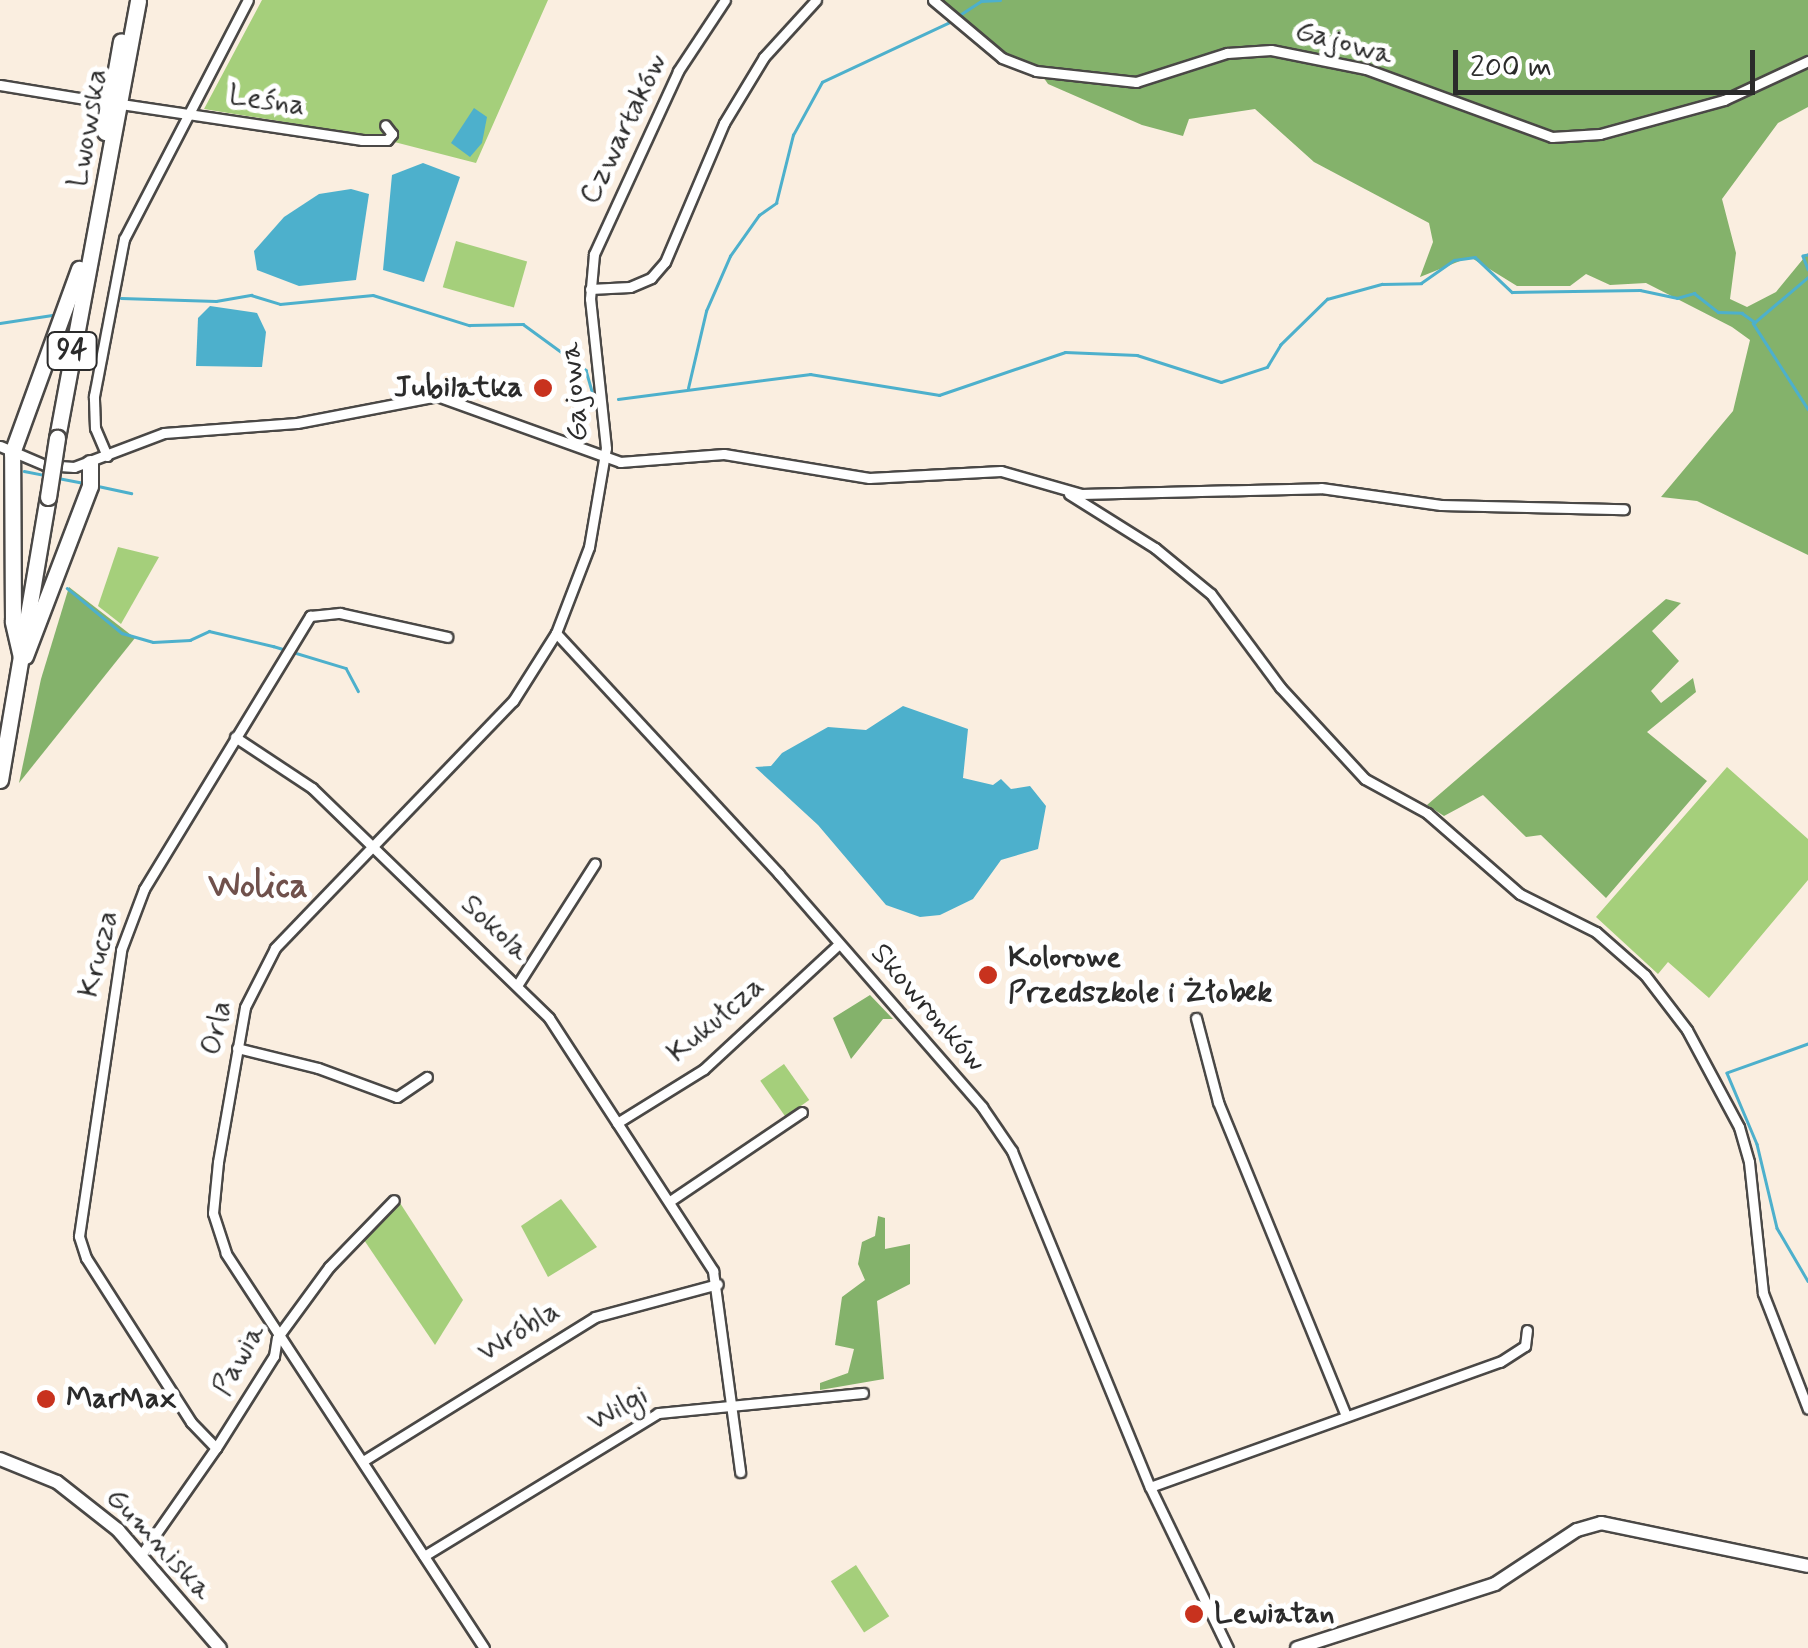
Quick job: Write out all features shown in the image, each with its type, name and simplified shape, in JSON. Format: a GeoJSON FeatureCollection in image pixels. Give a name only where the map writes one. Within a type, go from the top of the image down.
{"type":"FeatureCollection","features":[{"type":"Feature","properties":{"kind":"main road","name":"Lwowska"},"geometry":{"type":"LineString","coordinates":[[0,780],[115,103],[128,0]]}},
{"type":"Feature","properties":{"kind":"main road","name":"Lwowska"},"geometry":{"type":"LineString","coordinates":[[88,265],[91,226],[138,0]]}},
{"type":"Feature","properties":{"kind":"main road"},"geometry":{"type":"LineString","coordinates":[[20,662],[13,621],[6,450],[91,226]]}},
{"type":"Feature","properties":{"kind":"main road"},"geometry":{"type":"LineString","coordinates":[[20,662],[36,637],[90,486],[90,463]]}},
{"type":"Feature","properties":{"kind":"street"},"geometry":{"type":"LineString","coordinates":[[107,456],[93,414],[118,257],[248,0]]}},
{"type":"Feature","properties":{"kind":"street"},"geometry":{"type":"LineString","coordinates":[[590,289],[630,287],[650,278],[665,262],[724,124],[764,57],[816,0]]}},
{"type":"Feature","properties":{"kind":"street","name":"Gajowa"},"geometry":{"type":"LineString","coordinates":[[933,0],[1002,58],[1045,73],[1136,82],[1226,53],[1271,50],[1366,69],[1438,100],[1562,138],[1724,100],[1808,61]]}},
{"type":"Feature","properties":{"kind":"street","name":"Czwartaków"},"geometry":{"type":"LineString","coordinates":[[590,289],[598,239],[678,71],[720,2]]}},
{"type":"Feature","properties":{"kind":"street","name":"Leśna"},"geometry":{"type":"LineString","coordinates":[[0,85],[362,140],[388,140],[392,134],[385,126]]}},
{"type":"Feature","properties":{"kind":"street"},"geometry":{"type":"LineString","coordinates":[[165,111],[177,135]]}},
{"type":"Feature","properties":{"kind":"street","name":"Gajowa"},"geometry":{"type":"LineString","coordinates":[[590,289],[605,399],[605,460]]}},
{"type":"Feature","properties":{"kind":"street","name":"Gajowa"},"geometry":{"type":"LineString","coordinates":[[6,450],[69,468],[171,432],[303,422],[422,396],[472,404],[605,460],[724,454],[886,479],[977,470],[1014,474],[1064,492]]}},
{"type":"Feature","properties":{"kind":"street","name":"Orla"},"geometry":{"type":"LineString","coordinates":[[484,1648],[363,1461],[277,1338],[214,1223],[245,1007],[275,948],[513,700],[556,633],[589,547],[605,460]]}},
{"type":"Feature","properties":{"kind":"street"},"geometry":{"type":"LineString","coordinates":[[1064,492],[1321,488],[1441,505],[1624,509]]}},
{"type":"Feature","properties":{"kind":"street"},"geometry":{"type":"LineString","coordinates":[[1064,492],[1155,548],[1211,594],[1280,686],[1365,779],[1427,813],[1520,894],[1596,932],[1645,975],[1687,1030],[1739,1127],[1751,1174],[1763,1293],[1808,1409]]}},
{"type":"Feature","properties":{"kind":"street","name":"Krucza"},"geometry":{"type":"LineString","coordinates":[[216,1448],[191,1422],[86,1258],[79,1209],[130,920],[310,616],[324,611],[447,637]]}},
{"type":"Feature","properties":{"kind":"street","name":"Skowronków"},"geometry":{"type":"LineString","coordinates":[[556,633],[839,944],[982,1107],[1012,1151],[1150,1487],[1228,1648]]}},
{"type":"Feature","properties":{"kind":"street","name":"Sokola"},"geometry":{"type":"LineString","coordinates":[[235,737],[312,788],[550,1018],[670,1200],[718,1284],[740,1472]]}},
{"type":"Feature","properties":{"kind":"street"},"geometry":{"type":"LineString","coordinates":[[518,984],[596,863]]}},
{"type":"Feature","properties":{"kind":"street","name":"Kukułcza"},"geometry":{"type":"LineString","coordinates":[[617,1123],[704,1069],[839,944]]}},
{"type":"Feature","properties":{"kind":"street"},"geometry":{"type":"LineString","coordinates":[[1196,1018],[1218,1102],[1346,1416]]}},
{"type":"Feature","properties":{"kind":"street"},"geometry":{"type":"LineString","coordinates":[[237,1048],[318,1068],[396,1097],[427,1077]]}},
{"type":"Feature","properties":{"kind":"street"},"geometry":{"type":"LineString","coordinates":[[670,1200],[802,1112]]}},
{"type":"Feature","properties":{"kind":"street","name":"Pawia"},"geometry":{"type":"LineString","coordinates":[[142,1555],[274,1356],[277,1338],[329,1268],[394,1200]]}},
{"type":"Feature","properties":{"kind":"street","name":"Wróbla"},"geometry":{"type":"LineString","coordinates":[[363,1461],[595,1318],[718,1284]]}},
{"type":"Feature","properties":{"kind":"street"},"geometry":{"type":"LineString","coordinates":[[1150,1487],[1500,1362],[1525,1346],[1527,1330]]}},
{"type":"Feature","properties":{"kind":"street","name":"Wilgi"},"geometry":{"type":"LineString","coordinates":[[424,1556],[637,1422],[680,1407],[863,1393]]}},
{"type":"Feature","properties":{"kind":"street","name":"Gumniska"},"geometry":{"type":"LineString","coordinates":[[0,1459],[69,1490],[142,1555],[220,1648]]}},
{"type":"Feature","properties":{"kind":"street"},"geometry":{"type":"LineString","coordinates":[[1298,1648],[1494,1584],[1578,1530],[1601,1524],[1808,1566]]}},
{"type":"Feature","properties":{"kind":"green space"},"geometry":{"type":"Polygon","coordinates":[[[262,0],[548,0],[476,163],[371,136],[204,109],[262,0]]]}},
{"type":"Feature","properties":{"kind":"green space"},"geometry":{"type":"Polygon","coordinates":[[[943,0],[1808,0],[1808,107],[1778,123],[1722,199],[1736,253],[1730,299],[1747,307],[1776,292],[1808,253],[1808,555],[1697,501],[1661,497],[1733,411],[1750,340],[1732,327],[1646,283],[1610,285],[1586,274],[1570,286],[1517,286],[1470,257],[1420,277],[1433,242],[1429,223],[1314,162],[1255,109],[1189,119],[1183,136],[1142,125],[1048,84],[1037,68],[1001,52],[943,0]]]}},
{"type":"Feature","properties":{"kind":"green space"},"geometry":{"type":"Polygon","coordinates":[[[456,241],[527,261],[514,308],[443,287],[456,241]]]}},
{"type":"Feature","properties":{"kind":"green space"},"geometry":{"type":"Polygon","coordinates":[[[118,547],[159,557],[121,624],[98,606],[118,547]]]}},
{"type":"Feature","properties":{"kind":"green space"},"geometry":{"type":"Polygon","coordinates":[[[69,587],[135,638],[19,783],[41,679],[69,587]]]}},
{"type":"Feature","properties":{"kind":"green space"},"geometry":{"type":"Polygon","coordinates":[[[1666,599],[1681,603],[1652,631],[1679,661],[1651,691],[1661,703],[1693,678],[1696,692],[1647,732],[1707,781],[1606,898],[1541,835],[1526,837],[1483,795],[1444,816],[1427,805],[1666,599]]]}},
{"type":"Feature","properties":{"kind":"green space"},"geometry":{"type":"Polygon","coordinates":[[[1727,767],[1808,839],[1808,880],[1709,998],[1668,962],[1658,974],[1596,917],[1727,767]]]}},
{"type":"Feature","properties":{"kind":"green space"},"geometry":{"type":"Polygon","coordinates":[[[870,995],[893,1019],[883,1019],[851,1059],[833,1018],[870,995]]]}},
{"type":"Feature","properties":{"kind":"green space"},"geometry":{"type":"Polygon","coordinates":[[[784,1064],[809,1100],[785,1117],[760,1081],[784,1064]]]}},
{"type":"Feature","properties":{"kind":"green space"},"geometry":{"type":"Polygon","coordinates":[[[561,1199],[597,1247],[548,1277],[521,1226],[561,1199]]]}},
{"type":"Feature","properties":{"kind":"green space"},"geometry":{"type":"Polygon","coordinates":[[[400,1203],[463,1300],[435,1345],[362,1237],[400,1203]]]}},
{"type":"Feature","properties":{"kind":"green space"},"geometry":{"type":"Polygon","coordinates":[[[878,1216],[885,1218],[885,1249],[910,1244],[910,1284],[877,1301],[884,1379],[820,1390],[820,1383],[848,1373],[854,1349],[835,1345],[842,1297],[865,1280],[858,1264],[862,1242],[875,1236],[878,1216]]]}},
{"type":"Feature","properties":{"kind":"green space"},"geometry":{"type":"Polygon","coordinates":[[[856,1565],[889,1616],[864,1632],[831,1581],[856,1565]]]}},
{"type":"Feature","properties":{"kind":"water"},"geometry":{"type":"Polygon","coordinates":[[[474,108],[487,117],[482,143],[470,157],[451,143],[474,108]]]}},
{"type":"Feature","properties":{"kind":"water"},"geometry":{"type":"Polygon","coordinates":[[[423,163],[460,177],[424,282],[383,270],[392,175],[423,163]]]}},
{"type":"Feature","properties":{"kind":"water"},"geometry":{"type":"Polygon","coordinates":[[[351,189],[369,194],[356,280],[299,286],[257,270],[254,251],[284,217],[319,194],[351,189]]]}},
{"type":"Feature","properties":{"kind":"water"},"geometry":{"type":"Polygon","coordinates":[[[210,306],[257,313],[266,332],[262,367],[196,366],[198,318],[210,306]]]}},
{"type":"Feature","properties":{"kind":"water"},"geometry":{"type":"Polygon","coordinates":[[[903,706],[968,729],[963,778],[993,785],[1001,779],[1011,789],[1030,786],[1046,806],[1038,849],[1001,860],[973,899],[940,915],[920,917],[886,905],[818,825],[755,767],[771,766],[782,753],[828,727],[866,730],[903,706]]]}},
{"type":"Feature","properties":{"kind":"waterway"},"geometry":{"type":"LineString","coordinates":[[958,16],[981,1],[1000,0]]}},
{"type":"Feature","properties":{"kind":"waterway"},"geometry":{"type":"LineString","coordinates":[[688,388],[706,311],[730,256],[759,215],[776,203],[793,135],[822,82],[952,21]]}},
{"type":"Feature","properties":{"kind":"waterway"},"geometry":{"type":"LineString","coordinates":[[1808,255],[1803,256],[1808,269]]}},
{"type":"Feature","properties":{"kind":"waterway"},"geometry":{"type":"LineString","coordinates":[[618,399],[810,374],[939,395],[1065,352],[1137,355],[1221,382],[1267,367],[1280,345],[1327,299],[1382,284],[1421,283],[1454,260],[1475,257],[1512,292],[1640,290],[1677,298],[1694,293],[1718,312],[1742,313],[1755,322],[1808,277]]}},
{"type":"Feature","properties":{"kind":"waterway"},"geometry":{"type":"LineString","coordinates":[[121,298],[216,301],[251,295],[280,304],[373,295],[469,325],[523,324],[586,370],[593,394]]}},
{"type":"Feature","properties":{"kind":"waterway"},"geometry":{"type":"LineString","coordinates":[[0,323],[53,315]]}},
{"type":"Feature","properties":{"kind":"waterway"},"geometry":{"type":"LineString","coordinates":[[1753,323],[1808,409]]}},
{"type":"Feature","properties":{"kind":"waterway"},"geometry":{"type":"LineString","coordinates":[[24,471],[45,475]]}},
{"type":"Feature","properties":{"kind":"waterway"},"geometry":{"type":"LineString","coordinates":[[58,478],[84,483]]}},
{"type":"Feature","properties":{"kind":"waterway"},"geometry":{"type":"LineString","coordinates":[[98,486],[131,493]]}},
{"type":"Feature","properties":{"kind":"waterway"},"geometry":{"type":"LineString","coordinates":[[67,588],[122,633],[153,642],[190,640],[209,631],[273,646],[346,668],[358,691]]}},
{"type":"Feature","properties":{"kind":"waterway"},"geometry":{"type":"LineString","coordinates":[[1808,1044],[1727,1073],[1757,1144],[1777,1228],[1808,1281]]}},
{"type":"Feature","properties":{"kind":"place","name":"Jubilatka"},"geometry":{"type":"Point","coordinates":[543,388]}},
{"type":"Feature","properties":{"kind":"place","name":"Kolorowe Przedszkole i Żłobek"},"geometry":{"type":"Point","coordinates":[988,975]}},
{"type":"Feature","properties":{"kind":"place","name":"MarMax"},"geometry":{"type":"Point","coordinates":[46,1399]}},
{"type":"Feature","properties":{"kind":"place","name":"Lewiatan"},"geometry":{"type":"Point","coordinates":[1194,1614]}},
{"type":"Feature","properties":{"kind":"district","name":"Wolica"},"geometry":{"type":"Point","coordinates":[258,886]}}]}
